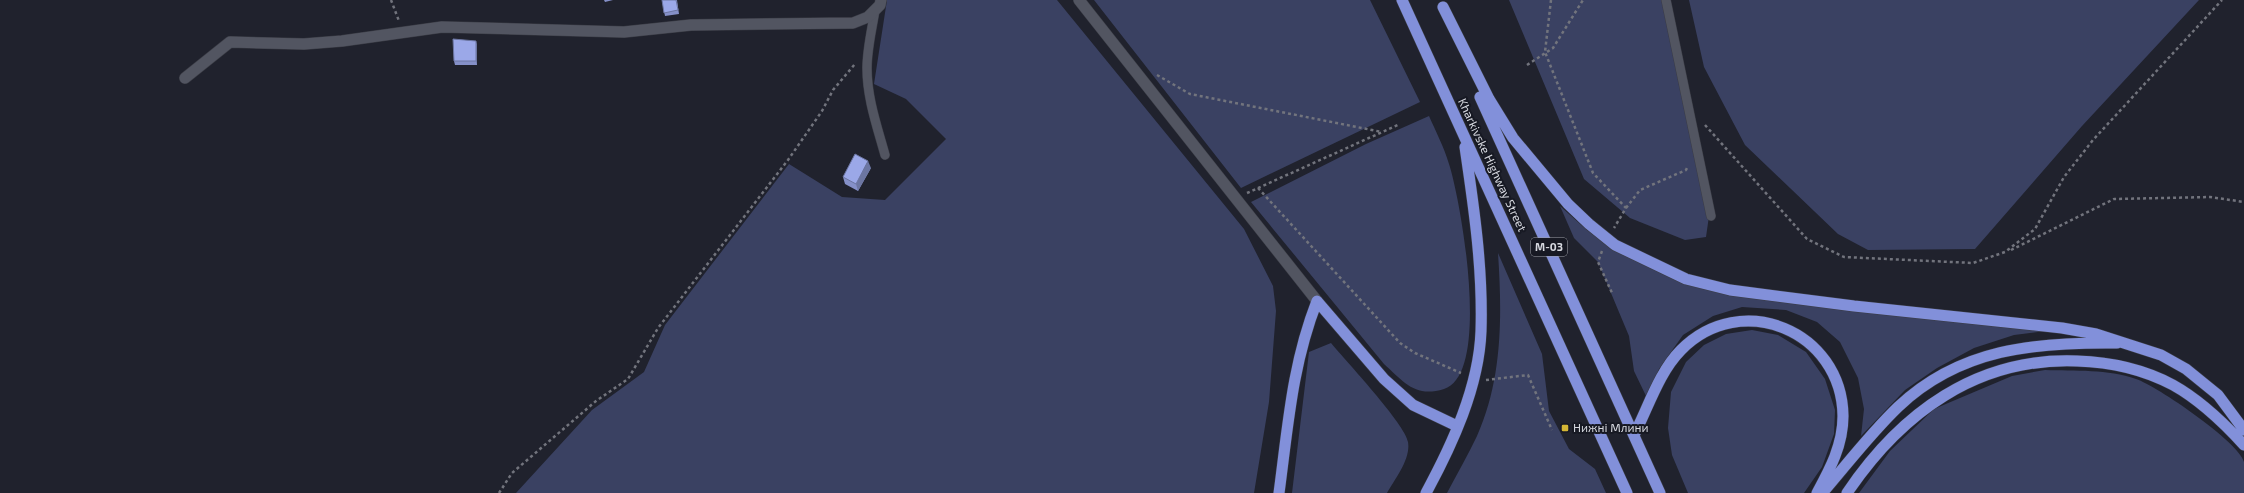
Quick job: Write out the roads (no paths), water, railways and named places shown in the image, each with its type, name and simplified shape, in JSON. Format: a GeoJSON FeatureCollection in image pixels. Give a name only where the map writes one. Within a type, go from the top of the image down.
{"type":"FeatureCollection","features":[{"type":"Feature","properties":{"kind":"highway","name":"Kharkivske Highway Street"},"geometry":{"type":"LineString","coordinates":[[1402,0],[1627,493]]}},
{"type":"Feature","properties":{"kind":"highway","name":"Kharkivske Highway Street"},"geometry":{"type":"LineString","coordinates":[[1442,4],[1484,105],[1660,493]]}},
{"type":"Feature","properties":{"kind":"highway"},"geometry":{"type":"LineString","coordinates":[[1442,4],[1497,114],[1533,163],[1568,204],[1589,224],[1615,245],[1686,279],[1730,290],[1854,306],[2062,328],[2096,334],[2161,355],[2200,379],[2218,395],[2244,430]]}},
{"type":"Feature","properties":{"kind":"highway"},"geometry":{"type":"LineString","coordinates":[[1426,493],[1447,451],[1457,426],[1473,377],[1481,331],[1477,229],[1464,134]]}},
{"type":"Feature","properties":{"kind":"highway"},"geometry":{"type":"LineString","coordinates":[[1279,493],[1295,371],[1303,338],[1317,301],[1384,379],[1413,405],[1457,426]]}},
{"type":"Feature","properties":{"kind":"highway"},"geometry":{"type":"LineString","coordinates":[[1634,435],[1668,366],[1686,345],[1713,329],[1732,322],[1763,321],[1783,327],[1805,340],[1821,355],[1835,378],[1842,403],[1841,439],[1833,462],[1817,493]]}},
{"type":"Feature","properties":{"kind":"highway"},"geometry":{"type":"LineString","coordinates":[[1823,493],[1864,442],[1899,406],[1922,388],[1950,371],[1984,357],[2034,345],[2077,342],[2129,344]]}},
{"type":"Feature","properties":{"kind":"highway"},"geometry":{"type":"LineString","coordinates":[[1847,493],[1885,444],[1932,403],[1975,379],[2035,362],[2066,360],[2096,362],[2127,367],[2160,379],[2179,389],[2208,409],[2244,445]]}},
{"type":"Feature","properties":{"kind":"street"},"geometry":{"type":"LineString","coordinates":[[185,78],[230,42],[304,44],[442,27],[624,32],[691,25],[853,23],[868,17],[880,5],[881,0]]}},
{"type":"Feature","properties":{"kind":"street"},"geometry":{"type":"LineString","coordinates":[[1079,0],[1317,301]]}},
{"type":"Feature","properties":{"kind":"lane"},"geometry":{"type":"LineString","coordinates":[[1666,0],[1712,216]]}},
{"type":"Feature","properties":{"kind":"lane"},"geometry":{"type":"LineString","coordinates":[[875,10],[868,58],[869,100],[885,155]]}},
{"type":"Feature","properties":{"kind":"place","name":"Нижні Млини"},"geometry":{"type":"Point","coordinates":[1565,428]}}]}
